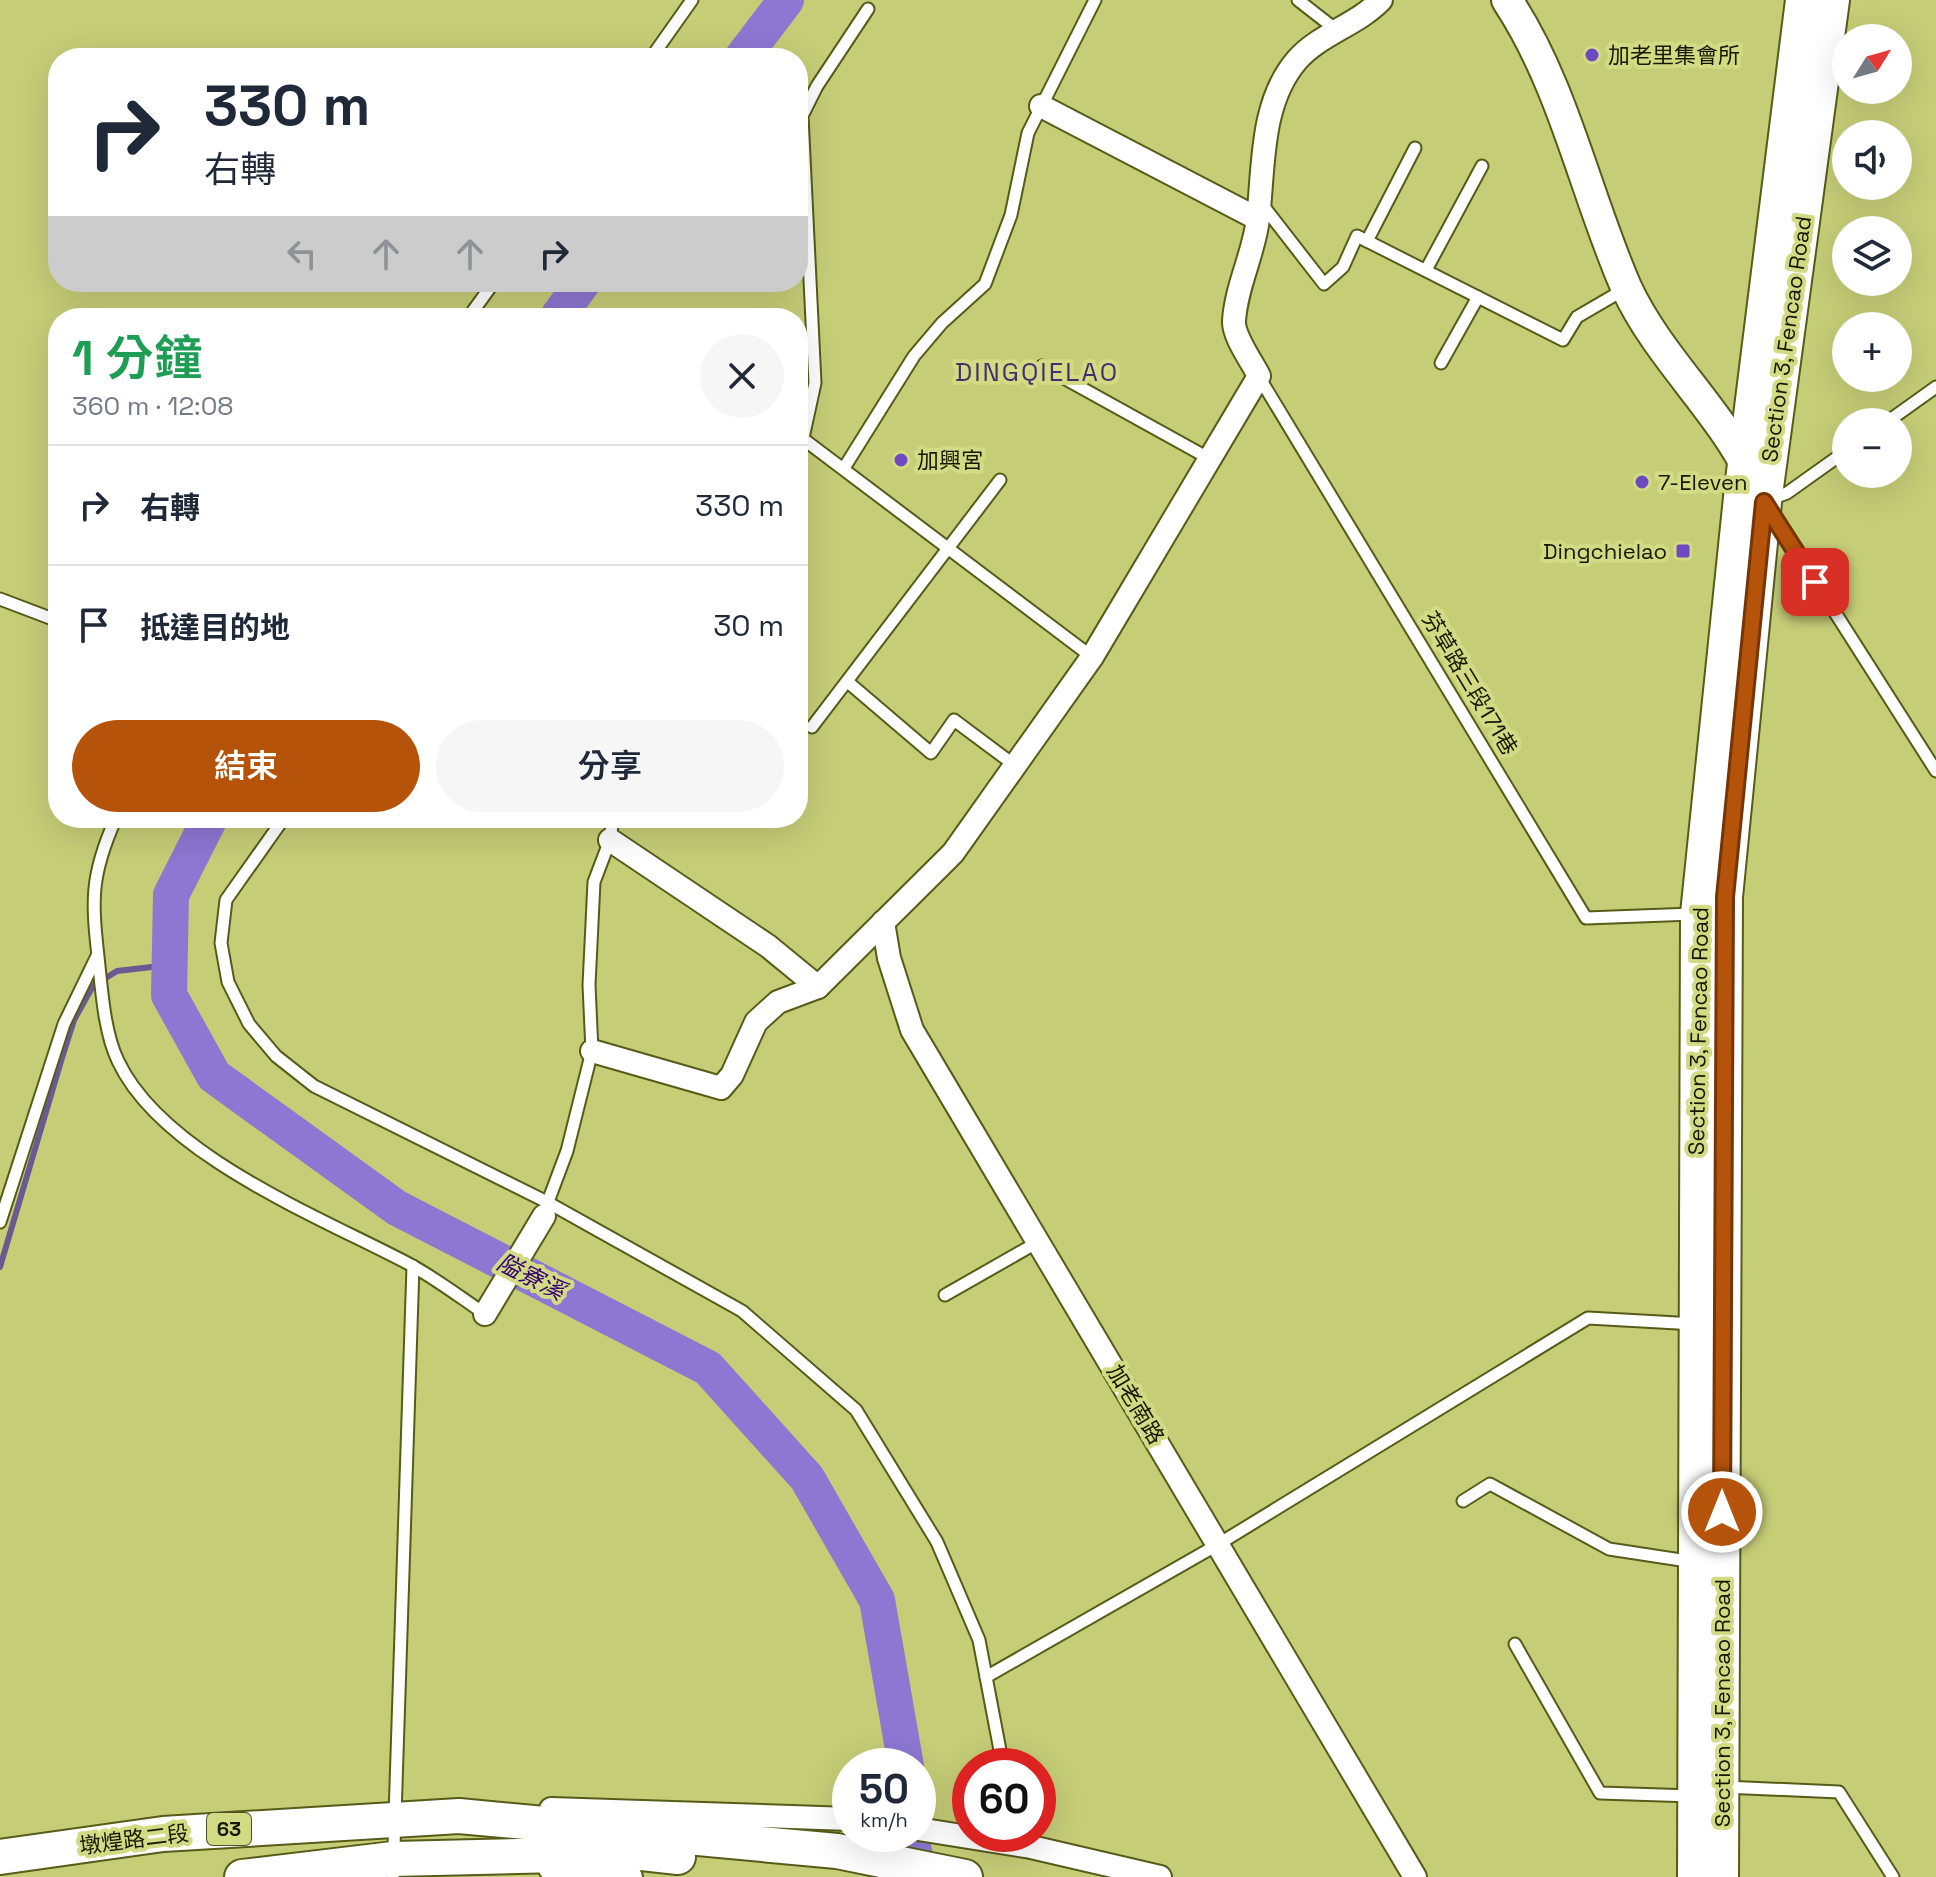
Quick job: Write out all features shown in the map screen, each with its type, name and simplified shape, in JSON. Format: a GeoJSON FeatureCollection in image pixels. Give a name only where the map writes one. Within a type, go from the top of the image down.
{"type":"FeatureCollection","features":[{"type":"Feature","properties":{"kind":"main road","name":"Section 3, Fencao Road"},"geometry":{"type":"LineString","coordinates":[[1721,1877],[1708,1792],[1694,1562],[1698,914],[1745,463],[1803,0]]}},
{"type":"Feature","properties":{"kind":"main road","name":"Section 3, Fencao Road"},"geometry":{"type":"LineString","coordinates":[[1695,1877],[1708,1792],[1725,897],[1764,502],[1832,0]]}},
{"type":"Feature","properties":{"kind":"main road","name":"墩煌路二段"},"geometry":{"type":"LineString","coordinates":[[0,1857],[163,1834],[394,1817],[459,1816],[841,1867]]}},
{"type":"Feature","properties":{"kind":"main road","name":"63"},"geometry":{"type":"LineString","coordinates":[[242,1877],[393,1868],[453,1859],[642,1853],[965,1877]]}},
{"type":"Feature","properties":{"kind":"street"},"geometry":{"type":"LineString","coordinates":[[592,1051],[721,1088],[732,1075],[756,1022],[778,1002],[818,987],[953,853],[1017,767],[1092,657],[1259,376],[1234,323],[1258,210],[1267,129],[1276,95],[1296,62],[1312,46],[1339,32],[1381,0]]}},
{"type":"Feature","properties":{"kind":"street"},"geometry":{"type":"LineString","coordinates":[[1507,0],[1521,21],[1562,116],[1627,288],[1745,463],[1764,502]]}},
{"type":"Feature","properties":{"kind":"street"},"geometry":{"type":"LineString","coordinates":[[1041,106],[1258,210]]}},
{"type":"Feature","properties":{"kind":"street"},"geometry":{"type":"LineString","coordinates":[[611,829],[818,987]]}},
{"type":"Feature","properties":{"kind":"street","name":"加老南路"},"geometry":{"type":"LineString","coordinates":[[883,922],[889,958],[912,1030],[1415,1877]]}},
{"type":"Feature","properties":{"kind":"street"},"geometry":{"type":"LineString","coordinates":[[492,1306],[546,1209]]}},
{"type":"Feature","properties":{"kind":"street","name":"墩煌路二段"},"geometry":{"type":"LineString","coordinates":[[459,1816],[545,1809],[832,1818]]}},
{"type":"Feature","properties":{"kind":"street"},"geometry":{"type":"LineString","coordinates":[[936,1832],[1031,1847],[1160,1877]]}},
{"type":"Feature","properties":{"kind":"street"},"geometry":{"type":"LineString","coordinates":[[453,1859],[631,1877]]}},
{"type":"Feature","properties":{"kind":"lane"},"geometry":{"type":"LineString","coordinates":[[658,48],[692,0]]}},
{"type":"Feature","properties":{"kind":"lane"},"geometry":{"type":"LineString","coordinates":[[844,468],[914,356],[942,323],[985,284],[1011,215],[1028,133],[1095,0]]}},
{"type":"Feature","properties":{"kind":"lane"},"geometry":{"type":"LineString","coordinates":[[1298,0],[1339,32]]}},
{"type":"Feature","properties":{"kind":"lane"},"geometry":{"type":"LineString","coordinates":[[808,104],[868,9]]}},
{"type":"Feature","properties":{"kind":"lane"},"geometry":{"type":"LineString","coordinates":[[1367,241],[1415,148]]}},
{"type":"Feature","properties":{"kind":"lane"},"geometry":{"type":"LineString","coordinates":[[1426,270],[1482,166]]}},
{"type":"Feature","properties":{"kind":"lane"},"geometry":{"type":"LineString","coordinates":[[1258,210],[1324,284],[1343,267],[1357,236],[1563,340],[1577,317],[1627,288]]}},
{"type":"Feature","properties":{"kind":"lane"},"geometry":{"type":"LineString","coordinates":[[808,239],[815,383],[808,410]]}},
{"type":"Feature","properties":{"kind":"lane"},"geometry":{"type":"LineString","coordinates":[[1441,363],[1478,297]]}},
{"type":"Feature","properties":{"kind":"lane"},"geometry":{"type":"LineString","coordinates":[[1042,366],[1210,459]]}},
{"type":"Feature","properties":{"kind":"lane","name":"芬草路三段171巷"},"geometry":{"type":"LineString","coordinates":[[1259,376],[1586,918],[1698,914]]}},
{"type":"Feature","properties":{"kind":"lane"},"geometry":{"type":"LineString","coordinates":[[1907,408],[1936,387]]}},
{"type":"Feature","properties":{"kind":"lane"},"geometry":{"type":"LineString","coordinates":[[808,442],[1092,657]]}},
{"type":"Feature","properties":{"kind":"lane"},"geometry":{"type":"LineString","coordinates":[[1832,461],[1787,493],[1764,502],[1936,771]]}},
{"type":"Feature","properties":{"kind":"lane"},"geometry":{"type":"LineString","coordinates":[[812,727],[849,683],[1000,480]]}},
{"type":"Feature","properties":{"kind":"lane"},"geometry":{"type":"LineString","coordinates":[[0,599],[48,617]]}},
{"type":"Feature","properties":{"kind":"lane"},"geometry":{"type":"LineString","coordinates":[[849,683],[931,753],[954,720],[1017,767]]}},
{"type":"Feature","properties":{"kind":"lane"},"geometry":{"type":"LineString","coordinates":[[111,828],[92,890],[102,993],[118,1061],[150,1106],[205,1157],[492,1306]]}},
{"type":"Feature","properties":{"kind":"lane"},"geometry":{"type":"LineString","coordinates":[[277,828],[226,900],[221,943],[228,982],[249,1024],[276,1056],[314,1086],[742,1311],[856,1410],[937,1542],[979,1640],[1000,1748]]}},
{"type":"Feature","properties":{"kind":"lane"},"geometry":{"type":"LineString","coordinates":[[546,1209],[567,1151],[592,1051],[589,985],[594,882],[611,829]]}},
{"type":"Feature","properties":{"kind":"lane"},"geometry":{"type":"LineString","coordinates":[[0,1222],[64,1024],[98,955]]}},
{"type":"Feature","properties":{"kind":"lane"},"geometry":{"type":"LineString","coordinates":[[945,1295],[1038,1242]]}},
{"type":"Feature","properties":{"kind":"lane"},"geometry":{"type":"LineString","coordinates":[[393,1868],[413,1266]]}},
{"type":"Feature","properties":{"kind":"lane"},"geometry":{"type":"LineString","coordinates":[[986,1677],[1217,1545],[1588,1318],[1696,1324]]}},
{"type":"Feature","properties":{"kind":"lane"},"geometry":{"type":"LineString","coordinates":[[1463,1501],[1490,1484],[1609,1549],[1694,1562]]}},
{"type":"Feature","properties":{"kind":"lane"},"geometry":{"type":"LineString","coordinates":[[1515,1644],[1600,1793],[1839,1792],[1893,1877]]}},
{"type":"Feature","properties":{"kind":"waterway","name":"隘寮溪"},"geometry":{"type":"LineString","coordinates":[[750,48],[786,0]]}},
{"type":"Feature","properties":{"kind":"waterway","name":"隘寮溪"},"geometry":{"type":"LineString","coordinates":[[564,308],[576,292]]}},
{"type":"Feature","properties":{"kind":"waterway","name":"隘寮溪"},"geometry":{"type":"LineString","coordinates":[[205,828],[171,895],[169,995],[214,1076],[397,1208],[708,1368],[807,1478],[877,1600],[903,1748]]}},
{"type":"Feature","properties":{"kind":"waterway"},"geometry":{"type":"LineString","coordinates":[[0,1267],[74,1020],[93,986],[117,971],[169,965]]}},
{"type":"Feature","properties":{"kind":"waterway","name":"隘寮溪"},"geometry":{"type":"LineString","coordinates":[[914,1852],[920,1877]]}},
{"type":"Feature","properties":{"kind":"place","name":"加老里集會所"},"geometry":{"type":"Point","coordinates":[1592,55]}},
{"type":"Feature","properties":{"kind":"place","name":"加興宮"},"geometry":{"type":"Point","coordinates":[901,460]}},
{"type":"Feature","properties":{"kind":"place","name":"7-Eleven"},"geometry":{"type":"Point","coordinates":[1642,482]}},
{"type":"Feature","properties":{"kind":"place","name":"Dingchielao"},"geometry":{"type":"Point","coordinates":[1683,551]}},
{"type":"Feature","properties":{"kind":"district","name":"DINGQIELAO"},"geometry":{"type":"Point","coordinates":[1037,372]}},
{"type":"Feature","properties":{"kind":"route"},"geometry":{"type":"LineString","coordinates":[[1722,1512],[1725,897],[1764,502],[1815,582]]}}]}
